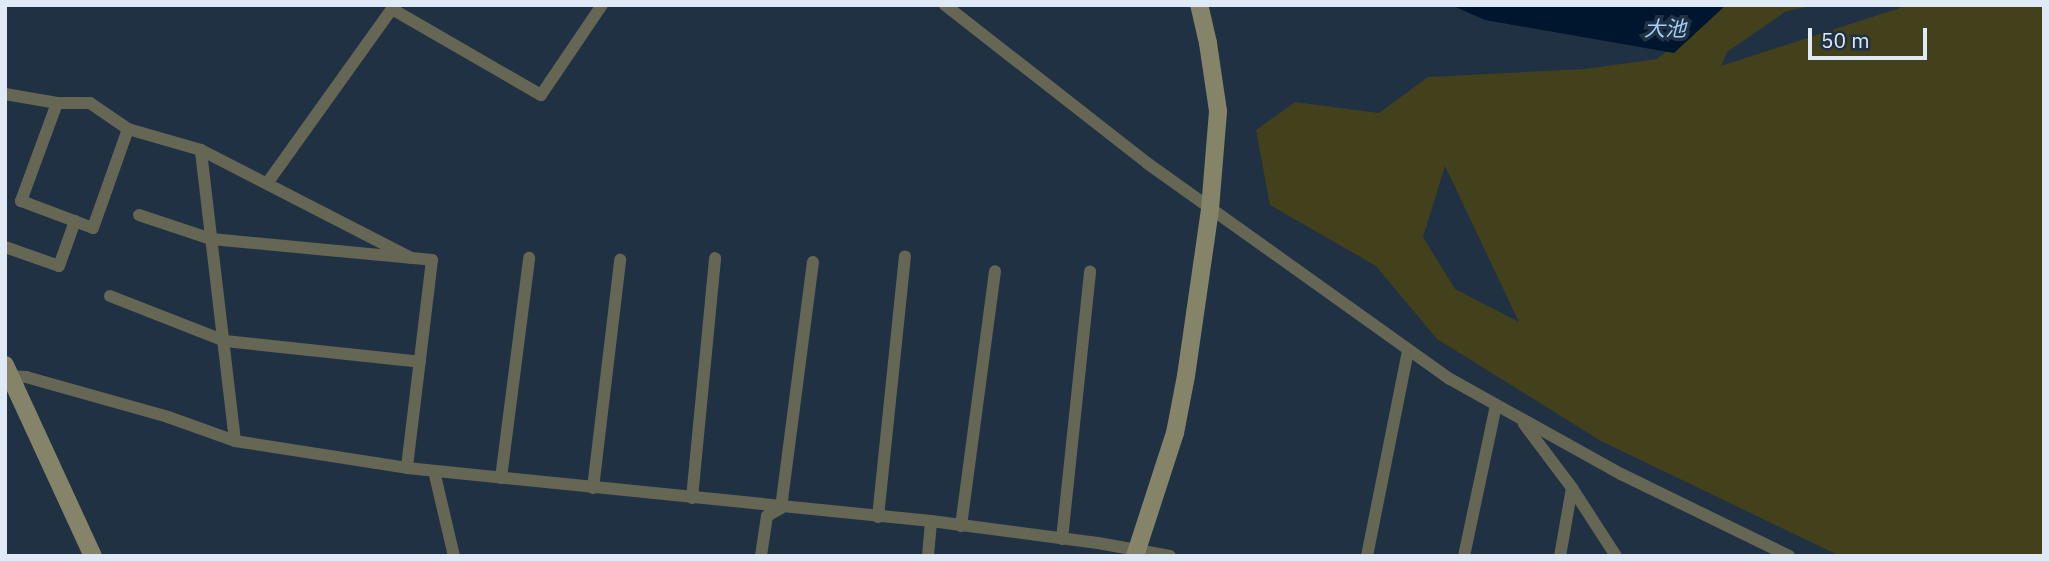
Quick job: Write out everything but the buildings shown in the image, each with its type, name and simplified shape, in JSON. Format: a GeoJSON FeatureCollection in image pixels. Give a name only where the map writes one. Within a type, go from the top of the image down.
{"type":"FeatureCollection","features":[{"type":"Feature","properties":{"kind":"street"},"geometry":{"type":"LineString","coordinates":[[268,182],[392,9],[541,95],[602,5]]}},
{"type":"Feature","properties":{"kind":"street"},"geometry":{"type":"LineString","coordinates":[[945,5],[1210,209],[1408,349],[1521,421],[1621,474],[1789,556]]}},
{"type":"Feature","properties":{"kind":"street"},"geometry":{"type":"LineString","coordinates":[[1136,552],[1175,433],[1210,209],[1218,111],[1208,43],[1199,5]]}},
{"type":"Feature","properties":{"kind":"street"},"geometry":{"type":"LineString","coordinates":[[5,94],[57,103],[90,103],[128,129],[201,150],[268,182],[411,258]]}},
{"type":"Feature","properties":{"kind":"street"},"geometry":{"type":"LineString","coordinates":[[57,103],[21,201],[93,228],[128,129]]}},
{"type":"Feature","properties":{"kind":"street"},"geometry":{"type":"LineString","coordinates":[[201,150],[235,441]]}},
{"type":"Feature","properties":{"kind":"street"},"geometry":{"type":"LineString","coordinates":[[139,215],[211,239],[432,260],[407,468]]}},
{"type":"Feature","properties":{"kind":"street"},"geometry":{"type":"LineString","coordinates":[[5,247],[59,266],[75,221]]}},
{"type":"Feature","properties":{"kind":"street"},"geometry":{"type":"LineString","coordinates":[[878,517],[905,256]]}},
{"type":"Feature","properties":{"kind":"street"},"geometry":{"type":"LineString","coordinates":[[501,478],[529,258]]}},
{"type":"Feature","properties":{"kind":"street"},"geometry":{"type":"LineString","coordinates":[[692,498],[715,258]]}},
{"type":"Feature","properties":{"kind":"street"},"geometry":{"type":"LineString","coordinates":[[593,488],[620,260]]}},
{"type":"Feature","properties":{"kind":"street"},"geometry":{"type":"LineString","coordinates":[[781,508],[813,262]]}},
{"type":"Feature","properties":{"kind":"street"},"geometry":{"type":"LineString","coordinates":[[961,526],[995,271]]}},
{"type":"Feature","properties":{"kind":"street"},"geometry":{"type":"LineString","coordinates":[[1062,539],[1090,271]]}},
{"type":"Feature","properties":{"kind":"street"},"geometry":{"type":"LineString","coordinates":[[110,296],[225,341],[420,362]]}},
{"type":"Feature","properties":{"kind":"street"},"geometry":{"type":"LineString","coordinates":[[1367,556],[1408,349]]}},
{"type":"Feature","properties":{"kind":"street"},"geometry":{"type":"LineString","coordinates":[[8,373],[168,417],[235,441],[407,468],[781,508],[931,521],[1170,556]]}},
{"type":"Feature","properties":{"kind":"street"},"geometry":{"type":"LineString","coordinates":[[8,373],[93,556]]}},
{"type":"Feature","properties":{"kind":"street"},"geometry":{"type":"LineString","coordinates":[[1464,556],[1496,406]]}},
{"type":"Feature","properties":{"kind":"street"},"geometry":{"type":"LineString","coordinates":[[1521,421],[1572,488],[1616,556]]}},
{"type":"Feature","properties":{"kind":"street"},"geometry":{"type":"LineString","coordinates":[[434,471],[454,556]]}},
{"type":"Feature","properties":{"kind":"street"},"geometry":{"type":"LineString","coordinates":[[1560,556],[1572,488]]}},
{"type":"Feature","properties":{"kind":"street"},"geometry":{"type":"LineString","coordinates":[[761,556],[767,516],[781,508]]}},
{"type":"Feature","properties":{"kind":"street"},"geometry":{"type":"LineString","coordinates":[[928,556],[931,521]]}},
{"type":"Feature","properties":{"kind":"shaded area"},"geometry":{"type":"Polygon","coordinates":[[[1723,5],[1814,5],[1785,12],[1727,52],[1721,66],[1909,5],[2044,5],[2044,556],[1840,556],[1601,441],[1437,339],[1376,266],[1270,205],[1256,130],[1295,102],[1379,113],[1428,77],[1585,69],[1657,59],[1723,5]],[[1445,166],[1423,237],[1455,289],[1519,322],[1445,166]]]}},
{"type":"Feature","properties":{"kind":"water","name":"大池"},"geometry":{"type":"Polygon","coordinates":[[[1451,5],[1726,5],[1674,53],[1485,20],[1451,5]]]}}]}
